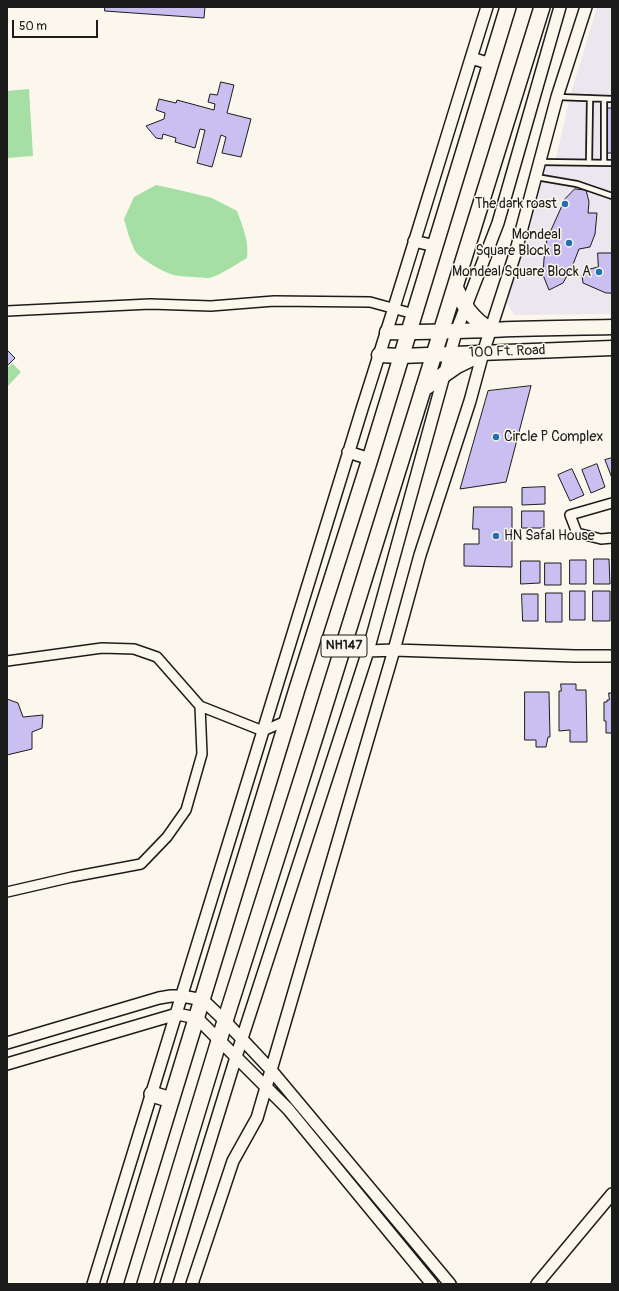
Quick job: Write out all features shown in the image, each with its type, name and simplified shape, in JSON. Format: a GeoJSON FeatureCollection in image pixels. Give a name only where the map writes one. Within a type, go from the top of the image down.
{"type":"FeatureCollection","features":[{"type":"Feature","properties":{"kind":"highway","name":"NH147"},"geometry":{"type":"LineString","coordinates":[[115,1284],[288,720],[409,333],[508,7]]}},
{"type":"Feature","properties":{"kind":"highway","name":"NH147"},"geometry":{"type":"LineString","coordinates":[[145,1284],[219,1040],[316,734],[542,7]]}},
{"type":"Feature","properties":{"kind":"highway"},"geometry":{"type":"LineString","coordinates":[[455,287],[465,307],[478,322],[490,330]]}},
{"type":"Feature","properties":{"kind":"highway"},"geometry":{"type":"LineString","coordinates":[[423,389],[456,366],[483,353]]}},
{"type":"Feature","properties":{"kind":"highway"},"geometry":{"type":"LineString","coordinates":[[152,1094],[171,1100]]}},
{"type":"Feature","properties":{"kind":"main road","name":"100 Ft. Road"},"geometry":{"type":"LineString","coordinates":[[387,332],[456,332],[612,327]]}},
{"type":"Feature","properties":{"kind":"main road","name":"100 Ft. Road"},"geometry":{"type":"LineString","coordinates":[[379,355],[401,356],[612,348]]}},
{"type":"Feature","properties":{"kind":"street"},"geometry":{"type":"LineString","coordinates":[[93,1284],[348,452],[387,332],[487,7]]}},
{"type":"Feature","properties":{"kind":"street"},"geometry":{"type":"LineString","coordinates":[[166,1284],[236,1057],[368,651],[456,332],[498,223],[560,7]]}},
{"type":"Feature","properties":{"kind":"street"},"geometry":{"type":"LineString","coordinates":[[192,1284],[233,1161],[257,1118],[394,650],[420,555],[470,401],[490,330],[515,254],[538,162],[586,7]]}},
{"type":"Feature","properties":{"kind":"street"},"geometry":{"type":"LineString","coordinates":[[471,58],[491,64]]}},
{"type":"Feature","properties":{"kind":"street"},"geometry":{"type":"LineString","coordinates":[[414,241],[435,246]]}},
{"type":"Feature","properties":{"kind":"street"},"geometry":{"type":"LineString","coordinates":[[7,311],[150,304],[211,306],[274,300],[370,302],[414,314]]}},
{"type":"Feature","properties":{"kind":"street"},"geometry":{"type":"LineString","coordinates":[[348,452],[370,459]]}},
{"type":"Feature","properties":{"kind":"street"},"geometry":{"type":"LineString","coordinates":[[612,503],[570,515],[577,533],[601,539],[612,538]]}},
{"type":"Feature","properties":{"kind":"street"},"geometry":{"type":"LineString","coordinates":[[7,661],[102,648],[134,649],[157,657],[200,706],[263,732],[288,720]]}},
{"type":"Feature","properties":{"kind":"street"},"geometry":{"type":"LineString","coordinates":[[368,651],[394,650],[567,656],[612,656]]}},
{"type":"Feature","properties":{"kind":"street"},"geometry":{"type":"LineString","coordinates":[[7,892],[72,877],[141,864],[167,836],[186,810],[202,754],[200,706]]}},
{"type":"Feature","properties":{"kind":"street"},"geometry":{"type":"LineString","coordinates":[[7,1043],[159,998],[182,996],[202,1000],[225,1021],[270,1070],[450,1284]]}},
{"type":"Feature","properties":{"kind":"street"},"geometry":{"type":"LineString","coordinates":[[7,1064],[177,1014],[197,1018],[288,1109],[432,1284]]}},
{"type":"Feature","properties":{"kind":"street"},"geometry":{"type":"LineString","coordinates":[[537,1284],[612,1194]]}},
{"type":"Feature","properties":{"kind":"lane"},"geometry":{"type":"LineString","coordinates":[[557,97],[612,99]]}},
{"type":"Feature","properties":{"kind":"lane"},"geometry":{"type":"LineString","coordinates":[[589,163],[590,98]]}},
{"type":"Feature","properties":{"kind":"lane"},"geometry":{"type":"LineString","coordinates":[[604,99],[604,163]]}},
{"type":"Feature","properties":{"kind":"lane"},"geometry":{"type":"LineString","coordinates":[[538,162],[612,163]]}},
{"type":"Feature","properties":{"kind":"lane"},"geometry":{"type":"LineString","coordinates":[[535,177],[577,184],[612,196]]}},
{"type":"Feature","properties":{"kind":"shaded area"},"geometry":{"type":"Polygon","coordinates":[[[597,7],[612,7],[612,161],[555,162],[571,93],[597,7]]]}},
{"type":"Feature","properties":{"kind":"shaded area"},"geometry":{"type":"Polygon","coordinates":[[[541,164],[612,164],[612,314],[515,315],[503,298],[541,164]]]}},
{"type":"Feature","properties":{"kind":"green space"},"geometry":{"type":"Polygon","coordinates":[[[29,89],[33,156],[7,158],[7,91],[29,89]]]}},
{"type":"Feature","properties":{"kind":"green space"},"geometry":{"type":"Polygon","coordinates":[[[156,185],[212,198],[237,211],[246,240],[247,258],[222,273],[208,278],[170,274],[142,258],[133,247],[124,219],[134,197],[156,185]]]}},
{"type":"Feature","properties":{"kind":"green space"},"geometry":{"type":"Polygon","coordinates":[[[12,363],[21,372],[7,387],[7,369],[12,363]]]}},
{"type":"Feature","properties":{"kind":"building"},"geometry":{"type":"Polygon","coordinates":[[[105,7],[205,7],[204,18],[105,11],[105,7]]]}},
{"type":"Feature","properties":{"kind":"building"},"geometry":{"type":"Polygon","coordinates":[[[221,82],[234,85],[227,113],[251,119],[241,157],[222,153],[226,137],[221,135],[212,167],[197,163],[205,130],[200,129],[195,148],[175,142],[176,138],[163,134],[162,139],[156,138],[146,126],[164,119],[165,113],[156,110],[159,99],[176,103],[177,100],[214,110],[215,104],[208,102],[210,94],[217,95],[221,82]]]}},
{"type":"Feature","properties":{"kind":"building"},"geometry":{"type":"Polygon","coordinates":[[[605,108],[612,108],[612,153],[604,153],[605,108]]]}},
{"type":"Feature","properties":{"kind":"building","name":"Mondeal Square Block B"},"geometry":{"type":"Polygon","coordinates":[[[575,189],[586,190],[589,202],[588,213],[597,213],[595,234],[590,247],[579,249],[572,267],[563,283],[549,290],[543,275],[547,239],[565,199],[575,189]]]}},
{"type":"Feature","properties":{"kind":"building","name":"Mondeal Square Block A"},"geometry":{"type":"Polygon","coordinates":[[[598,253],[612,253],[612,293],[606,293],[583,283],[582,275],[590,269],[598,267],[598,253]]]}},
{"type":"Feature","properties":{"kind":"building"},"geometry":{"type":"Polygon","coordinates":[[[7,350],[15,358],[7,366],[7,350]]]}},
{"type":"Feature","properties":{"kind":"building","name":"Circle P Complex"},"geometry":{"type":"Polygon","coordinates":[[[531,386],[506,482],[460,489],[488,391],[531,386]]]}},
{"type":"Feature","properties":{"kind":"building"},"geometry":{"type":"Polygon","coordinates":[[[612,458],[612,478],[605,460],[612,458]]]}},
{"type":"Feature","properties":{"kind":"building"},"geometry":{"type":"Polygon","coordinates":[[[597,464],[605,487],[591,493],[582,470],[597,464]]]}},
{"type":"Feature","properties":{"kind":"building"},"geometry":{"type":"Polygon","coordinates":[[[572,469],[584,495],[570,501],[558,475],[572,469]]]}},
{"type":"Feature","properties":{"kind":"building"},"geometry":{"type":"Polygon","coordinates":[[[545,487],[545,504],[522,505],[522,488],[545,487]]]}},
{"type":"Feature","properties":{"kind":"building","name":"HN Safal House"},"geometry":{"type":"Polygon","coordinates":[[[474,507],[512,507],[512,567],[464,566],[464,544],[479,544],[479,529],[473,529],[474,507]]]}},
{"type":"Feature","properties":{"kind":"building"},"geometry":{"type":"Polygon","coordinates":[[[522,511],[544,511],[544,528],[522,528],[522,511]]]}},
{"type":"Feature","properties":{"kind":"building"},"geometry":{"type":"Polygon","coordinates":[[[594,559],[609,559],[610,584],[594,584],[594,559]]]}},
{"type":"Feature","properties":{"kind":"building"},"geometry":{"type":"Polygon","coordinates":[[[570,560],[586,560],[586,584],[570,584],[570,560]]]}},
{"type":"Feature","properties":{"kind":"building"},"geometry":{"type":"Polygon","coordinates":[[[521,561],[540,561],[540,583],[521,584],[521,561]]]}},
{"type":"Feature","properties":{"kind":"building"},"geometry":{"type":"Polygon","coordinates":[[[545,563],[561,563],[561,585],[545,585],[545,563]]]}},
{"type":"Feature","properties":{"kind":"building"},"geometry":{"type":"Polygon","coordinates":[[[570,591],[585,591],[585,620],[570,620],[570,591]]]}},
{"type":"Feature","properties":{"kind":"building"},"geometry":{"type":"Polygon","coordinates":[[[593,591],[610,591],[610,621],[593,621],[593,591]]]}},
{"type":"Feature","properties":{"kind":"building"},"geometry":{"type":"Polygon","coordinates":[[[546,593],[562,593],[562,622],[546,622],[546,593]]]}},
{"type":"Feature","properties":{"kind":"building"},"geometry":{"type":"Polygon","coordinates":[[[522,594],[538,594],[538,621],[523,621],[522,594]]]}},
{"type":"Feature","properties":{"kind":"building"},"geometry":{"type":"Polygon","coordinates":[[[561,684],[576,684],[576,690],[586,690],[587,742],[570,742],[570,730],[559,731],[559,691],[561,691],[561,684]]]}},
{"type":"Feature","properties":{"kind":"building"},"geometry":{"type":"Polygon","coordinates":[[[525,692],[549,692],[550,737],[548,737],[546,747],[536,747],[536,740],[525,740],[525,692]]]}},
{"type":"Feature","properties":{"kind":"building"},"geometry":{"type":"Polygon","coordinates":[[[609,693],[612,693],[612,733],[606,733],[606,721],[604,721],[604,702],[609,700],[609,693]]]}},
{"type":"Feature","properties":{"kind":"building"},"geometry":{"type":"Polygon","coordinates":[[[7,699],[18,703],[23,717],[43,715],[42,728],[32,732],[32,749],[7,755],[7,699]]]}},
{"type":"Feature","properties":{"kind":"place","name":"The dark roast"},"geometry":{"type":"Point","coordinates":[565,204]}},
{"type":"Feature","properties":{"kind":"place","name":"Mondeal Square Block B"},"geometry":{"type":"Point","coordinates":[569,243]}},
{"type":"Feature","properties":{"kind":"place","name":"Mondeal Square Block A"},"geometry":{"type":"Point","coordinates":[599,272]}},
{"type":"Feature","properties":{"kind":"place","name":"Circle P Complex"},"geometry":{"type":"Point","coordinates":[496,437]}},
{"type":"Feature","properties":{"kind":"place","name":"HN Safal House"},"geometry":{"type":"Point","coordinates":[496,536]}}]}
